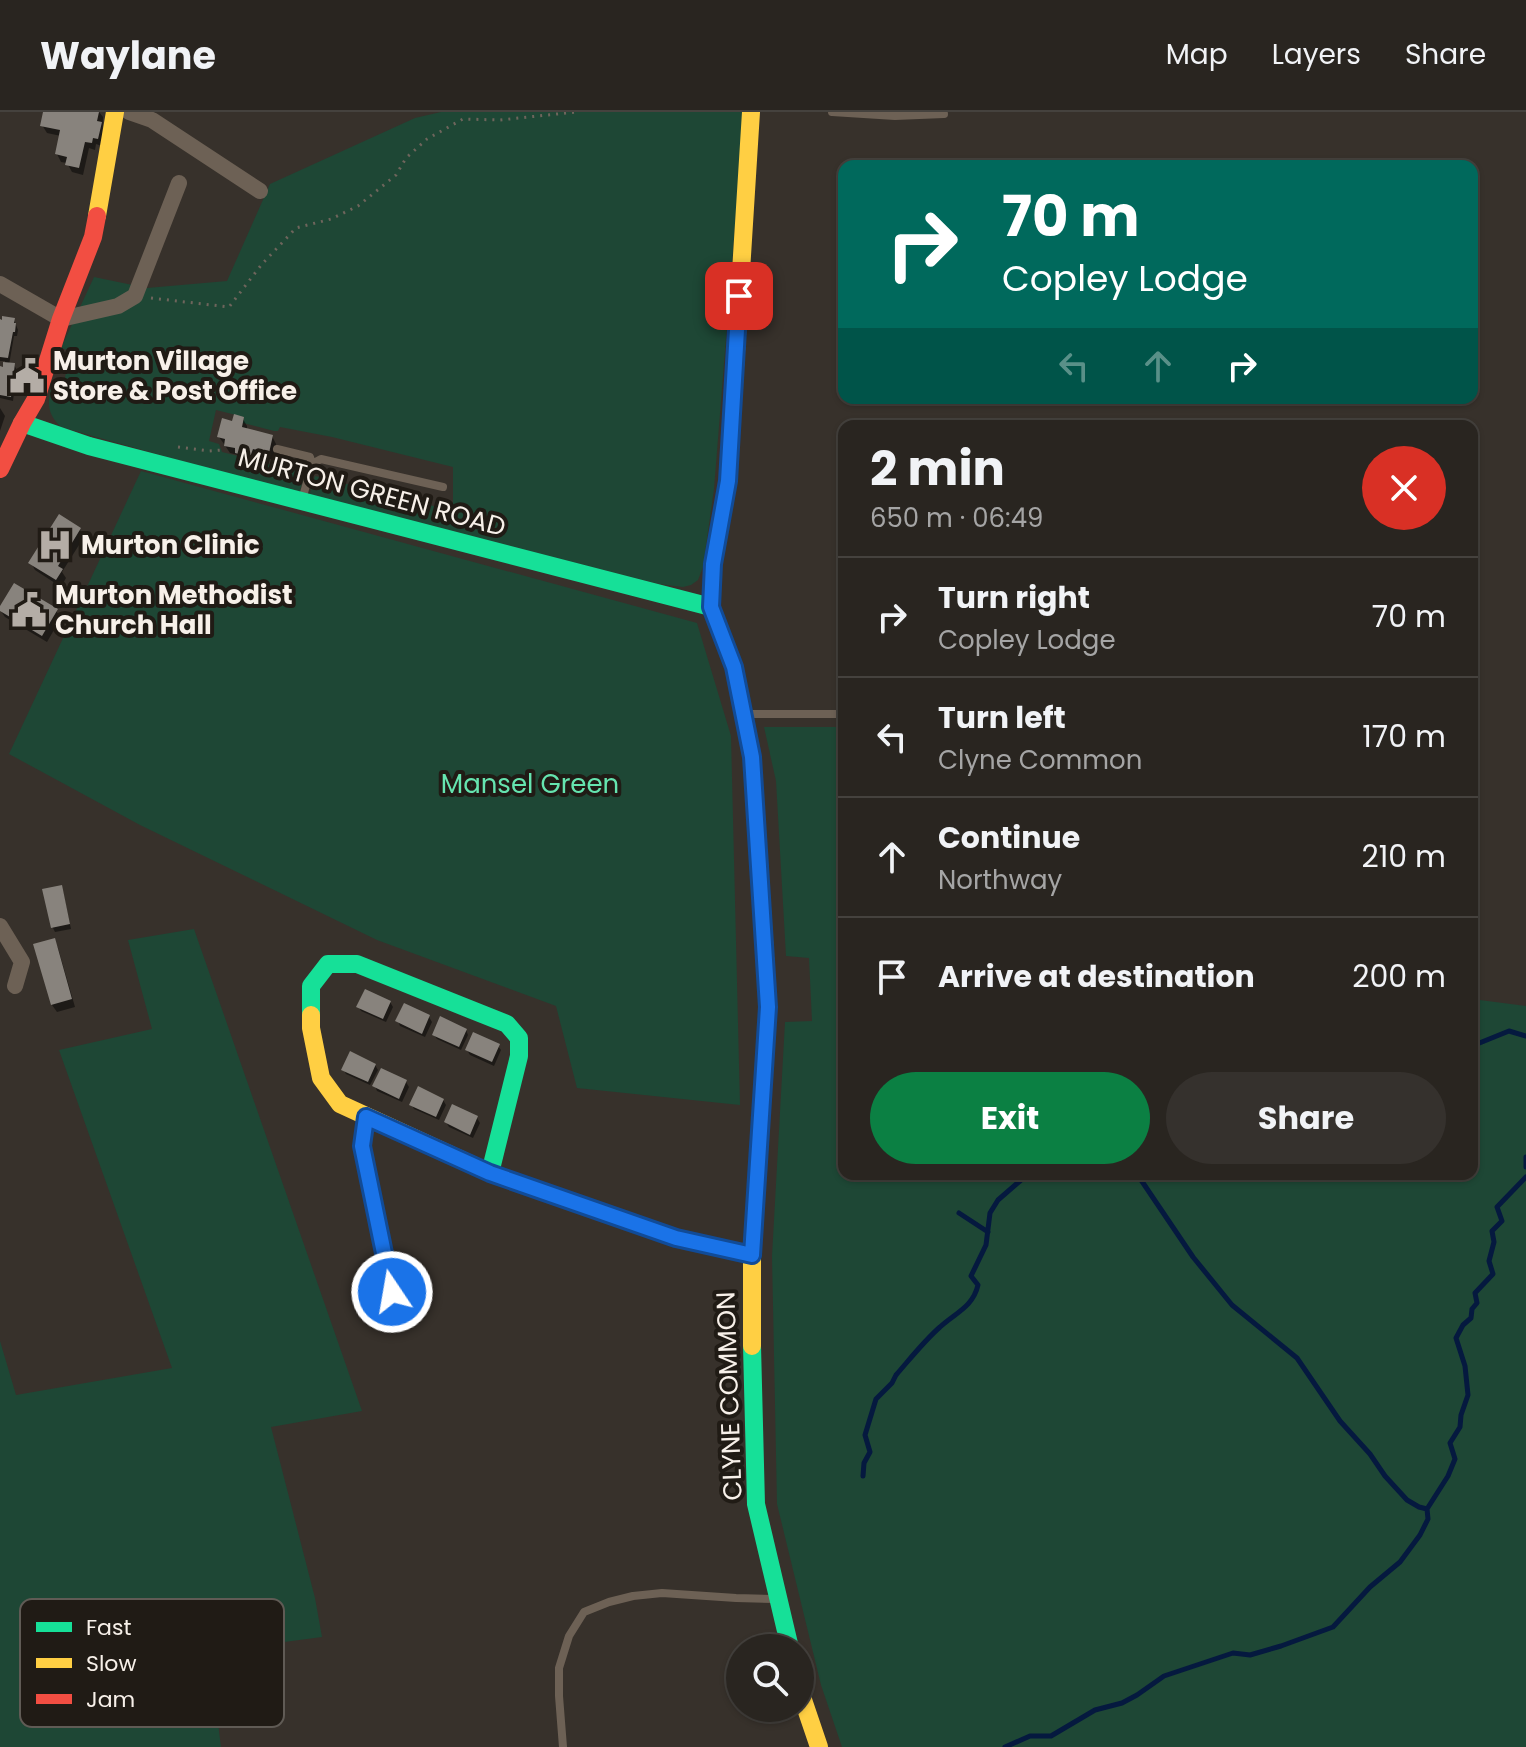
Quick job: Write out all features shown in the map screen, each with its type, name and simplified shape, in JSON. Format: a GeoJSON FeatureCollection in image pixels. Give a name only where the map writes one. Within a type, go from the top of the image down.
{"type":"FeatureCollection","features":[{"type":"Feature","properties":{"kind":"street"},"geometry":{"type":"LineString","coordinates":[[0,469],[4,450],[36,399],[61,319],[93,237],[115,112]]}},
{"type":"Feature","properties":{"kind":"street"},"geometry":{"type":"LineString","coordinates":[[129,112],[152,120],[260,191]]}},
{"type":"Feature","properties":{"kind":"street"},"geometry":{"type":"LineString","coordinates":[[711,607],[713,564],[728,481],[751,112]]}},
{"type":"Feature","properties":{"kind":"street"},"geometry":{"type":"LineString","coordinates":[[0,284],[61,319],[118,306],[135,296],[179,183]]}},
{"type":"Feature","properties":{"kind":"street","name":"MURTON GREEN ROAD"},"geometry":{"type":"LineString","coordinates":[[22,423],[89,446],[711,607]]}},
{"type":"Feature","properties":{"kind":"street","name":"CLYNE COMMON"},"geometry":{"type":"LineString","coordinates":[[711,607],[734,667],[752,757],[768,1007],[752,1255],[756,1504],[787,1634]]}},
{"type":"Feature","properties":{"kind":"street"},"geometry":{"type":"LineString","coordinates":[[0,926],[22,962],[15,986]]}},
{"type":"Feature","properties":{"kind":"street"},"geometry":{"type":"LineString","coordinates":[[490,1173],[519,1056],[519,1038],[507,1024],[357,964],[328,964],[311,986],[311,1028],[321,1078],[340,1104],[490,1173],[676,1238],[752,1255]]}},
{"type":"Feature","properties":{"kind":"street"},"geometry":{"type":"LineString","coordinates":[[366,1117],[362,1146],[392,1292]]}},
{"type":"Feature","properties":{"kind":"street"},"geometry":{"type":"LineString","coordinates":[[811,1722],[819,1747]]}},
{"type":"Feature","properties":{"kind":"lane"},"geometry":{"type":"LineString","coordinates":[[832,112],[895,116],[944,114]]}},
{"type":"Feature","properties":{"kind":"lane"},"geometry":{"type":"LineString","coordinates":[[277,449],[310,457],[312,464],[302,501]]}},
{"type":"Feature","properties":{"kind":"lane"},"geometry":{"type":"LineString","coordinates":[[312,464],[321,459],[443,487]]}},
{"type":"Feature","properties":{"kind":"lane"},"geometry":{"type":"LineString","coordinates":[[744,714],[838,714]]}},
{"type":"Feature","properties":{"kind":"lane"},"geometry":{"type":"LineString","coordinates":[[563,1747],[559,1668],[569,1636],[584,1612],[633,1596],[662,1593],[778,1599]]}},
{"type":"Feature","properties":{"kind":"path"},"geometry":{"type":"LineString","coordinates":[[135,296],[229,307],[262,264],[296,228],[331,219],[358,206],[396,175],[406,158],[427,139],[463,119],[500,120],[576,112]]}},
{"type":"Feature","properties":{"kind":"green space"},"geometry":{"type":"Polygon","coordinates":[[[441,112],[744,112],[714,489],[703,567],[698,580],[691,585],[659,584],[309,496],[315,476],[453,511],[453,467],[332,437],[280,427],[274,431],[243,423],[244,417],[216,410],[209,441],[219,444],[222,452],[305,473],[299,494],[61,427],[53,418],[49,404],[51,388],[56,388],[57,382],[64,383],[70,351],[61,348],[94,277],[147,288],[227,281],[270,184],[415,118],[441,112]]]}},
{"type":"Feature","properties":{"kind":"green space","name":"Mansel Green"},"geometry":{"type":"Polygon","coordinates":[[[141,471],[697,623],[731,736],[740,1105],[577,1088],[556,1006],[377,940],[140,825],[9,754],[141,471]]]}},
{"type":"Feature","properties":{"kind":"green space"},"geometry":{"type":"Polygon","coordinates":[[[764,727],[838,727],[838,1180],[1478,1180],[1478,1000],[1526,1006],[1526,1747],[842,1747],[821,1685],[814,1656],[814,1634],[809,1634],[777,1504],[772,1256],[785,1022],[812,1021],[809,958],[786,956],[776,781],[764,727]]]}},
{"type":"Feature","properties":{"kind":"green space"},"geometry":{"type":"Polygon","coordinates":[[[194,929],[362,1411],[271,1427],[315,1598],[322,1637],[284,1642],[284,1599],[20,1599],[20,1727],[218,1727],[221,1747],[0,1747],[0,1341],[16,1395],[172,1368],[59,1050],[152,1029],[128,940],[194,929]]]}},
{"type":"Feature","properties":{"kind":"building"},"geometry":{"type":"Polygon","coordinates":[[[43,112],[99,112],[97,121],[102,122],[98,139],[93,138],[92,143],[85,142],[79,168],[65,165],[67,157],[55,154],[60,130],[40,126],[43,112]]]}},
{"type":"Feature","properties":{"kind":"building"},"geometry":{"type":"Polygon","coordinates":[[[2,316],[15,318],[16,323],[8,358],[0,357],[2,316]]]}},
{"type":"Feature","properties":{"kind":"building"},"geometry":{"type":"Polygon","coordinates":[[[3,362],[15,363],[11,397],[0,395],[0,366],[3,367],[3,362]]]}},
{"type":"Feature","properties":{"kind":"building"},"geometry":{"type":"Polygon","coordinates":[[[24,364],[38,367],[34,386],[19,382],[24,364]]]}},
{"type":"Feature","properties":{"kind":"building"},"geometry":{"type":"Polygon","coordinates":[[[234,414],[244,417],[242,427],[273,435],[269,453],[253,449],[250,457],[235,453],[235,448],[224,446],[225,439],[217,437],[222,418],[232,421],[234,414]]]}},
{"type":"Feature","properties":{"kind":"building","name":"Murton Clinic"},"geometry":{"type":"Polygon","coordinates":[[[59,514],[81,528],[58,566],[63,569],[56,580],[28,563],[59,514]]]}},
{"type":"Feature","properties":{"kind":"building","name":"Murton Methodist Church Hall"},"geometry":{"type":"Polygon","coordinates":[[[14,583],[58,609],[42,636],[0,611],[14,583]]]}},
{"type":"Feature","properties":{"kind":"building"},"geometry":{"type":"Polygon","coordinates":[[[62,885],[70,924],[51,928],[42,889],[62,885]]]}},
{"type":"Feature","properties":{"kind":"building"},"geometry":{"type":"Polygon","coordinates":[[[55,938],[72,999],[51,1005],[33,944],[55,938]]]}},
{"type":"Feature","properties":{"kind":"building"},"geometry":{"type":"Polygon","coordinates":[[[365,989],[391,1001],[383,1019],[356,1007],[365,989]]]}},
{"type":"Feature","properties":{"kind":"building"},"geometry":{"type":"Polygon","coordinates":[[[404,1003],[430,1015],[422,1034],[395,1021],[404,1003]]]}},
{"type":"Feature","properties":{"kind":"building"},"geometry":{"type":"Polygon","coordinates":[[[440,1016],[467,1029],[459,1047],[432,1035],[440,1016]]]}},
{"type":"Feature","properties":{"kind":"building"},"geometry":{"type":"Polygon","coordinates":[[[473,1032],[500,1044],[492,1062],[465,1050],[473,1032]]]}},
{"type":"Feature","properties":{"kind":"building"},"geometry":{"type":"Polygon","coordinates":[[[350,1051],[376,1064],[368,1082],[341,1070],[350,1051]]]}},
{"type":"Feature","properties":{"kind":"building"},"geometry":{"type":"Polygon","coordinates":[[[381,1068],[407,1080],[399,1099],[372,1086],[381,1068]]]}},
{"type":"Feature","properties":{"kind":"building"},"geometry":{"type":"Polygon","coordinates":[[[418,1086],[444,1099],[436,1117],[409,1105],[418,1086]]]}},
{"type":"Feature","properties":{"kind":"building"},"geometry":{"type":"Polygon","coordinates":[[[452,1104],[478,1116],[470,1135],[444,1122],[452,1104]]]}},
{"type":"Feature","properties":{"kind":"waterway"},"geometry":{"type":"LineString","coordinates":[[1478,1044],[1509,1031],[1526,1036]]}},
{"type":"Feature","properties":{"kind":"waterway"},"geometry":{"type":"LineString","coordinates":[[1526,1157],[1526,1167]]}},
{"type":"Feature","properties":{"kind":"waterway"},"geometry":{"type":"LineString","coordinates":[[1005,1747],[1030,1736],[1051,1736],[1095,1710],[1122,1703],[1164,1676],[1233,1653],[1250,1655],[1333,1627],[1370,1587],[1400,1562],[1420,1535],[1428,1519],[1427,1509],[1455,1459],[1450,1443],[1460,1427],[1468,1395],[1465,1366],[1456,1338],[1471,1318],[1472,1309],[1477,1303],[1475,1293],[1493,1274],[1489,1261],[1494,1242],[1492,1231],[1502,1221],[1497,1207],[1526,1177]]}},
{"type":"Feature","properties":{"kind":"waterway"},"geometry":{"type":"LineString","coordinates":[[863,1476],[864,1463],[870,1452],[865,1435],[876,1399],[928,1338],[963,1309],[976,1293],[978,1285],[971,1276],[986,1245],[990,1213],[998,1200],[1021,1180]]}},
{"type":"Feature","properties":{"kind":"waterway"},"geometry":{"type":"LineString","coordinates":[[1141,1180],[1193,1257],[1232,1305],[1297,1358],[1340,1421],[1385,1476],[1407,1500],[1427,1509]]}},
{"type":"Feature","properties":{"kind":"waterway"},"geometry":{"type":"LineString","coordinates":[[959,1213],[988,1232]]}},
{"type":"Feature","properties":{"kind":"traffic: fast"},"geometry":{"type":"LineString","coordinates":[[22,423],[89,446],[711,607]]}},
{"type":"Feature","properties":{"kind":"traffic: fast"},"geometry":{"type":"LineString","coordinates":[[731,431],[728,481],[713,564],[711,607],[734,667],[752,757],[764,940]]}},
{"type":"Feature","properties":{"kind":"traffic: fast"},"geometry":{"type":"LineString","coordinates":[[311,1015],[311,986],[328,964],[357,964],[507,1024],[519,1038],[519,1056],[490,1173]]}},
{"type":"Feature","properties":{"kind":"traffic: fast"},"geometry":{"type":"LineString","coordinates":[[752,1346],[756,1504],[787,1634]]}},
{"type":"Feature","properties":{"kind":"traffic: slow"},"geometry":{"type":"LineString","coordinates":[[97,216],[115,112]]}},
{"type":"Feature","properties":{"kind":"traffic: slow"},"geometry":{"type":"LineString","coordinates":[[731,431],[751,112]]}},
{"type":"Feature","properties":{"kind":"traffic: slow"},"geometry":{"type":"LineString","coordinates":[[752,1346],[752,1255],[768,1007],[764,940]]}},
{"type":"Feature","properties":{"kind":"traffic: slow"},"geometry":{"type":"LineString","coordinates":[[311,1015],[321,1078],[340,1104],[490,1173],[676,1238],[752,1255]]}},
{"type":"Feature","properties":{"kind":"traffic: slow"},"geometry":{"type":"LineString","coordinates":[[811,1722],[819,1747]]}},
{"type":"Feature","properties":{"kind":"traffic: jam"},"geometry":{"type":"LineString","coordinates":[[0,469],[36,399],[61,319],[93,237],[97,216]]}},
{"type":"Feature","properties":{"kind":"place","name":"Murton Village Store & Post Office"},"geometry":{"type":"Point","coordinates":[27,376]}},
{"type":"Feature","properties":{"kind":"place","name":"Murton Clinic"},"geometry":{"type":"Point","coordinates":[55,545]}},
{"type":"Feature","properties":{"kind":"place","name":"Murton Methodist Church Hall"},"geometry":{"type":"Point","coordinates":[29,610]}},
{"type":"Feature","properties":{"kind":"route"},"geometry":{"type":"LineString","coordinates":[[392,1292],[362,1146],[366,1117],[490,1173],[676,1238],[752,1255],[768,1007],[752,757],[734,667],[711,607],[713,564],[728,481],[739,296]]}}]}
